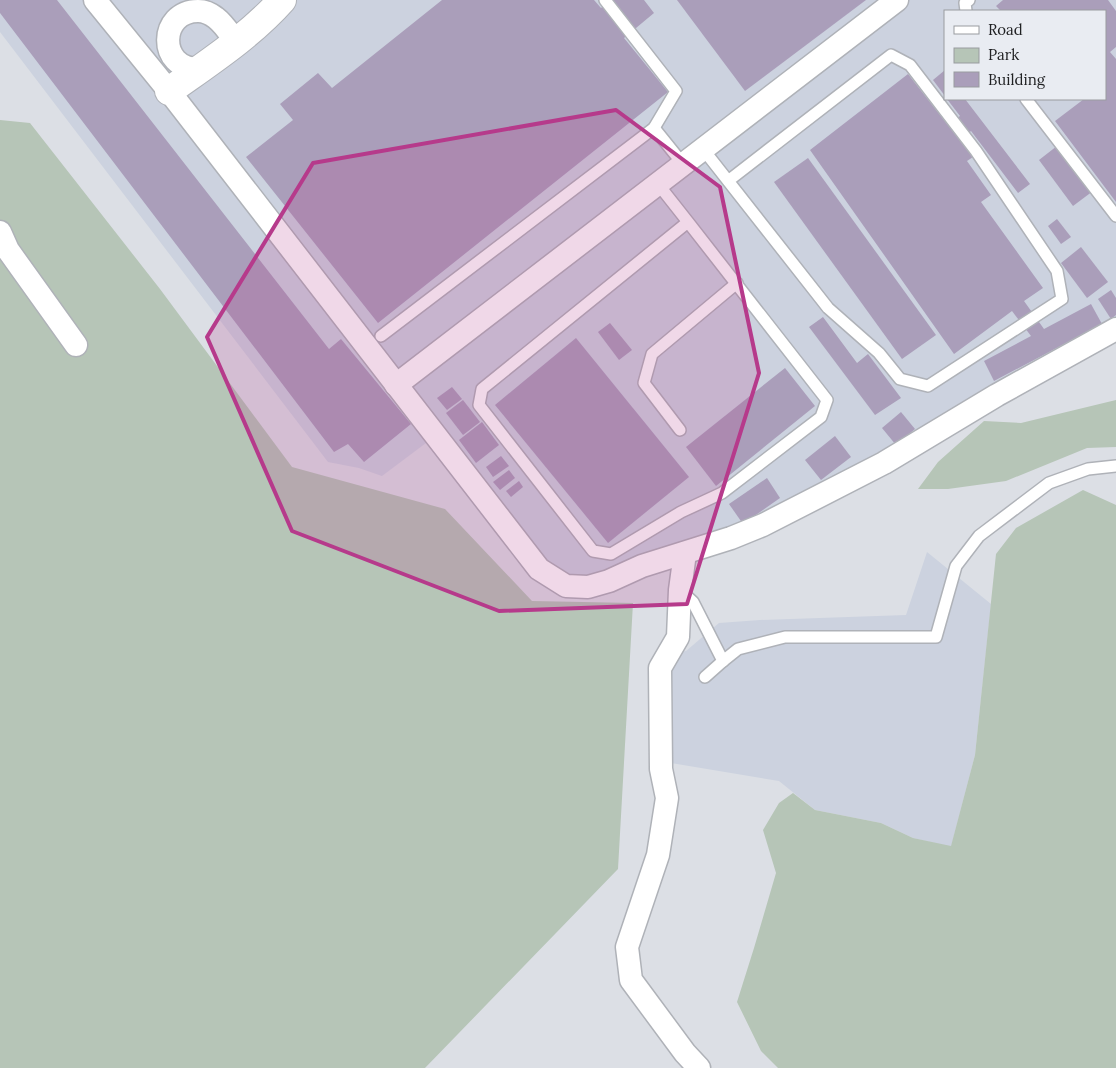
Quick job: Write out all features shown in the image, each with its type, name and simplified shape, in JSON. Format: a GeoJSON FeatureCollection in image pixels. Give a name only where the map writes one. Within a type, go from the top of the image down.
{"type":"FeatureCollection","features":[{"type":"Feature","properties":{"kind":"street"},"geometry":{"type":"LineString","coordinates":[[95,0],[169,91],[539,569],[566,586],[588,587],[609,581],[642,566],[731,538],[763,525],[875,467],[1116,329]]}},
{"type":"Feature","properties":{"kind":"street"},"geometry":{"type":"LineString","coordinates":[[169,91],[236,42],[268,16],[282,0]]}},
{"type":"Feature","properties":{"kind":"street"},"geometry":{"type":"LineString","coordinates":[[396,385],[897,0]]}},
{"type":"Feature","properties":{"kind":"street"},"geometry":{"type":"LineString","coordinates":[[199,69],[191,69],[176,61],[168,45],[171,27],[185,14],[194,11],[210,14],[216,18],[236,42]]}},
{"type":"Feature","properties":{"kind":"street"},"geometry":{"type":"LineString","coordinates":[[0,232],[8,250],[76,345]]}},
{"type":"Feature","properties":{"kind":"street"},"geometry":{"type":"LineString","coordinates":[[685,553],[680,590],[678,636],[660,668],[661,769],[668,798],[658,855],[627,947],[631,980],[685,1053],[699,1068]]}},
{"type":"Feature","properties":{"kind":"lane"},"geometry":{"type":"LineString","coordinates":[[381,336],[654,128],[676,90],[605,0]]}},
{"type":"Feature","properties":{"kind":"lane"},"geometry":{"type":"LineString","coordinates":[[703,149],[728,181],[828,308],[879,352],[900,379],[928,386],[1062,300],[1057,271],[976,151],[910,65],[891,55],[728,181]]}},
{"type":"Feature","properties":{"kind":"lane"},"geometry":{"type":"LineString","coordinates":[[1027,100],[1116,216]]}},
{"type":"Feature","properties":{"kind":"lane"},"geometry":{"type":"LineString","coordinates":[[654,128],[683,164]]}},
{"type":"Feature","properties":{"kind":"lane"},"geometry":{"type":"LineString","coordinates":[[658,184],[737,284],[827,400],[821,417],[722,493],[681,512],[611,554],[593,552],[479,404],[482,389],[688,222]]}},
{"type":"Feature","properties":{"kind":"lane"},"geometry":{"type":"LineString","coordinates":[[680,430],[644,383],[652,354],[737,284]]}},
{"type":"Feature","properties":{"kind":"lane"},"geometry":{"type":"LineString","coordinates":[[705,677],[738,649],[785,637],[936,637],[956,566],[979,536],[1049,483],[1088,469],[1116,466]]}},
{"type":"Feature","properties":{"kind":"lane"},"geometry":{"type":"LineString","coordinates":[[680,590],[693,602],[722,661]]}},
{"type":"Feature","properties":{"kind":"highlighted area"},"geometry":{"type":"Polygon","coordinates":[[[616,110],[720,187],[759,373],[687,604],[499,611],[292,531],[207,337],[313,163],[616,110]]]}},
{"type":"Feature","properties":{"kind":"shaded area"},"geometry":{"type":"Polygon","coordinates":[[[0,0],[1116,0],[1116,334],[875,473],[574,594],[430,440],[382,476],[359,468],[328,462],[0,32],[0,0]]]}},
{"type":"Feature","properties":{"kind":"shaded area"},"geometry":{"type":"Polygon","coordinates":[[[927,552],[991,604],[975,755],[951,847],[913,838],[881,823],[815,810],[779,781],[671,763],[670,678],[675,653],[686,651],[719,623],[906,615],[927,552]]]}},
{"type":"Feature","properties":{"kind":"green space"},"geometry":{"type":"Polygon","coordinates":[[[0,120],[30,123],[160,289],[292,467],[445,509],[532,601],[633,603],[618,869],[425,1068],[0,1068],[0,120]]]}},
{"type":"Feature","properties":{"kind":"green space"},"geometry":{"type":"Polygon","coordinates":[[[1116,400],[1116,447],[1087,448],[1006,481],[948,489],[918,489],[938,462],[984,421],[1021,423],[1116,400]]]}},
{"type":"Feature","properties":{"kind":"green space"},"geometry":{"type":"Polygon","coordinates":[[[1083,490],[1116,505],[1116,1068],[778,1068],[761,1051],[737,1002],[776,873],[763,830],[779,803],[793,793],[815,810],[881,823],[913,838],[951,846],[975,755],[996,554],[1016,528],[1083,490]]]}},
{"type":"Feature","properties":{"kind":"building"},"geometry":{"type":"Polygon","coordinates":[[[0,0],[57,0],[329,349],[341,339],[411,424],[364,462],[348,444],[334,452],[0,13],[0,0]]]}},
{"type":"Feature","properties":{"kind":"building"},"geometry":{"type":"Polygon","coordinates":[[[442,0],[594,0],[601,8],[611,0],[644,0],[654,13],[624,38],[668,92],[378,323],[246,157],[293,120],[280,104],[318,73],[332,88],[442,0]]]}},
{"type":"Feature","properties":{"kind":"building"},"geometry":{"type":"Polygon","coordinates":[[[677,0],[866,0],[745,91],[677,0]]]}},
{"type":"Feature","properties":{"kind":"building"},"geometry":{"type":"Polygon","coordinates":[[[1003,0],[1108,0],[1116,11],[1116,47],[1110,52],[1116,59],[1116,202],[1055,121],[1083,100],[1106,100],[1106,10],[1000,10],[996,6],[1003,0]]]}},
{"type":"Feature","properties":{"kind":"building"},"geometry":{"type":"Polygon","coordinates":[[[944,71],[944,95],[933,80],[944,71]]]}},
{"type":"Feature","properties":{"kind":"building"},"geometry":{"type":"Polygon","coordinates":[[[908,74],[948,125],[960,116],[948,100],[966,100],[1030,184],[1018,193],[971,131],[960,140],[973,157],[967,161],[991,195],[981,202],[1043,288],[1024,301],[1044,329],[1091,304],[1102,324],[994,381],[984,361],[1031,336],[1012,311],[954,354],[810,150],[908,74]]]}},
{"type":"Feature","properties":{"kind":"building"},"geometry":{"type":"Polygon","coordinates":[[[1057,146],[1093,191],[1073,206],[1039,160],[1057,146]]]}},
{"type":"Feature","properties":{"kind":"building"},"geometry":{"type":"Polygon","coordinates":[[[808,158],[936,335],[902,359],[774,182],[808,158]]]}},
{"type":"Feature","properties":{"kind":"building"},"geometry":{"type":"Polygon","coordinates":[[[1057,219],[1071,237],[1061,244],[1048,226],[1057,219]]]}},
{"type":"Feature","properties":{"kind":"building"},"geometry":{"type":"Polygon","coordinates":[[[1081,247],[1108,282],[1087,298],[1061,263],[1081,247]]]}},
{"type":"Feature","properties":{"kind":"building"},"geometry":{"type":"Polygon","coordinates":[[[1111,290],[1116,298],[1116,315],[1111,319],[1098,299],[1111,290]]]}},
{"type":"Feature","properties":{"kind":"building"},"geometry":{"type":"Polygon","coordinates":[[[823,317],[857,363],[868,354],[901,398],[875,415],[809,327],[823,317]]]}},
{"type":"Feature","properties":{"kind":"building"},"geometry":{"type":"Polygon","coordinates":[[[610,323],[632,350],[619,360],[598,332],[610,323]]]}},
{"type":"Feature","properties":{"kind":"building"},"geometry":{"type":"Polygon","coordinates":[[[576,338],[689,477],[608,543],[495,405],[576,338]]]}},
{"type":"Feature","properties":{"kind":"building"},"geometry":{"type":"Polygon","coordinates":[[[785,368],[815,406],[716,486],[686,447],[785,368]]]}},
{"type":"Feature","properties":{"kind":"building"},"geometry":{"type":"Polygon","coordinates":[[[452,387],[462,399],[447,410],[437,398],[452,387]]]}},
{"type":"Feature","properties":{"kind":"building"},"geometry":{"type":"Polygon","coordinates":[[[463,400],[480,422],[463,435],[446,413],[463,400]]]}},
{"type":"Feature","properties":{"kind":"building"},"geometry":{"type":"Polygon","coordinates":[[[901,412],[915,429],[896,445],[882,428],[901,412]]]}},
{"type":"Feature","properties":{"kind":"building"},"geometry":{"type":"Polygon","coordinates":[[[482,422],[499,445],[476,463],[459,440],[482,422]]]}},
{"type":"Feature","properties":{"kind":"building"},"geometry":{"type":"Polygon","coordinates":[[[835,436],[851,457],[821,480],[805,460],[835,436]]]}},
{"type":"Feature","properties":{"kind":"building"},"geometry":{"type":"Polygon","coordinates":[[[501,456],[509,466],[493,477],[486,467],[501,456]]]}},
{"type":"Feature","properties":{"kind":"building"},"geometry":{"type":"Polygon","coordinates":[[[509,470],[515,478],[500,490],[493,482],[509,470]]]}},
{"type":"Feature","properties":{"kind":"building"},"geometry":{"type":"Polygon","coordinates":[[[767,478],[780,498],[743,524],[729,504],[767,478]]]}},
{"type":"Feature","properties":{"kind":"building"},"geometry":{"type":"Polygon","coordinates":[[[519,481],[523,487],[511,497],[506,491],[519,481]]]}}]}
